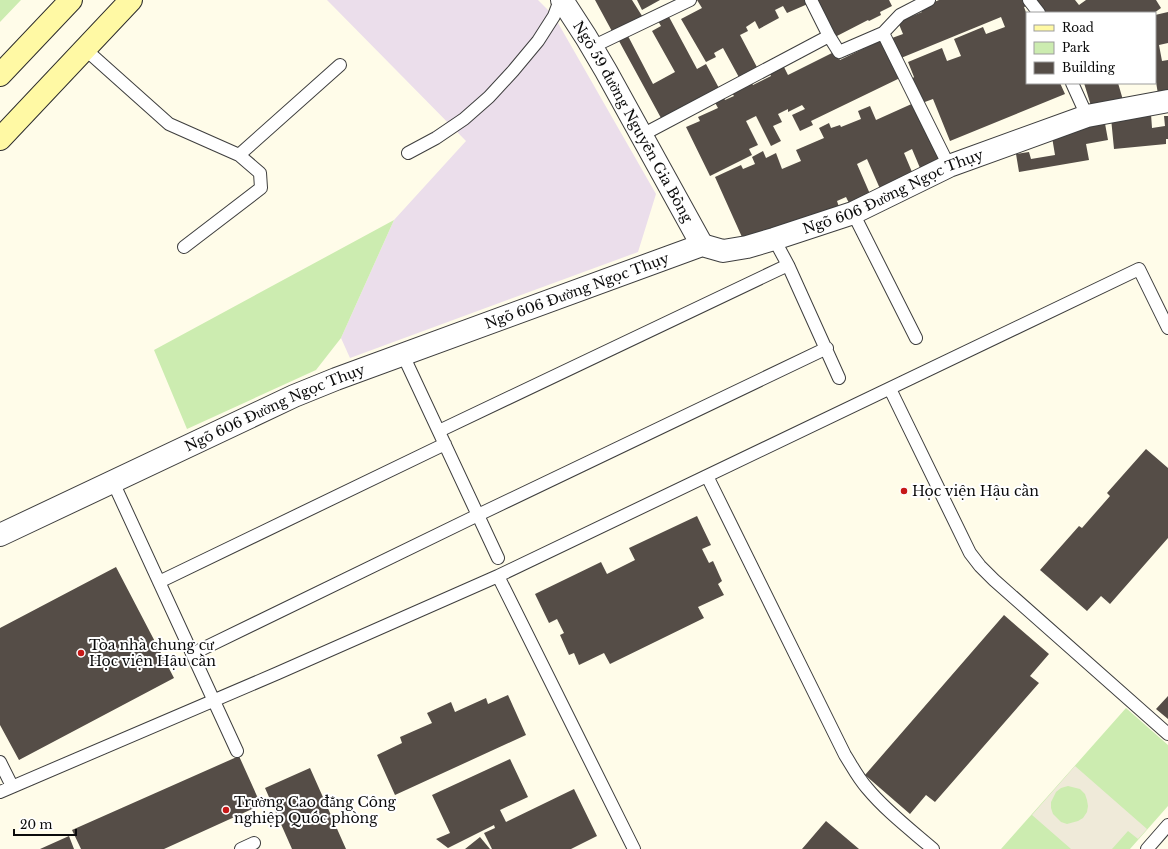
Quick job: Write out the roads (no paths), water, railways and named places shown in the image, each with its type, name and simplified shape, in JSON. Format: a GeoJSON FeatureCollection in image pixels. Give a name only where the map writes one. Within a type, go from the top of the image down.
{"type":"FeatureCollection","features":[{"type":"Feature","properties":{"kind":"main road"},"geometry":{"type":"LineString","coordinates":[[0,75],[71,0]]}},
{"type":"Feature","properties":{"kind":"main road"},"geometry":{"type":"LineString","coordinates":[[2,133],[131,0]]}},
{"type":"Feature","properties":{"kind":"street","name":"Ngõ 59 đường Nguyễn Gia Bồng"},"geometry":{"type":"LineString","coordinates":[[561,0],[592,47],[702,246]]}},
{"type":"Feature","properties":{"kind":"street","name":"Ngõ 606 Đường Ngọc Thụy"},"geometry":{"type":"LineString","coordinates":[[0,535],[301,393],[403,355],[702,246],[723,251],[747,247],[853,213],[949,166],[1086,116],[1168,101]]}},
{"type":"Feature","properties":{"kind":"lane"},"geometry":{"type":"LineString","coordinates":[[408,153],[436,138],[464,119],[489,97],[538,41],[554,16],[561,0]]}},
{"type":"Feature","properties":{"kind":"lane"},"geometry":{"type":"LineString","coordinates":[[592,47],[690,0]]}},
{"type":"Feature","properties":{"kind":"lane"},"geometry":{"type":"LineString","coordinates":[[811,0],[829,36],[839,52],[883,33],[900,15],[929,0]]}},
{"type":"Feature","properties":{"kind":"lane"},"geometry":{"type":"LineString","coordinates":[[1029,0],[1038,12]]}},
{"type":"Feature","properties":{"kind":"lane"},"geometry":{"type":"LineString","coordinates":[[883,33],[949,166]]}},
{"type":"Feature","properties":{"kind":"lane"},"geometry":{"type":"LineString","coordinates":[[642,135],[829,36]]}},
{"type":"Feature","properties":{"kind":"lane"},"geometry":{"type":"LineString","coordinates":[[85,49],[169,124],[240,155],[260,173],[260,188],[184,247]]}},
{"type":"Feature","properties":{"kind":"lane"},"geometry":{"type":"LineString","coordinates":[[240,155],[340,65]]}},
{"type":"Feature","properties":{"kind":"lane"},"geometry":{"type":"LineString","coordinates":[[1072,84],[1086,116]]}},
{"type":"Feature","properties":{"kind":"lane"},"geometry":{"type":"LineString","coordinates":[[853,213],[916,338]]}},
{"type":"Feature","properties":{"kind":"lane"},"geometry":{"type":"LineString","coordinates":[[774,239],[788,265],[839,378]]}},
{"type":"Feature","properties":{"kind":"lane"},"geometry":{"type":"LineString","coordinates":[[439,431],[788,265]]}},
{"type":"Feature","properties":{"kind":"lane"},"geometry":{"type":"LineString","coordinates":[[0,792],[213,701],[498,576],[1139,270],[1168,328]]}},
{"type":"Feature","properties":{"kind":"lane"},"geometry":{"type":"LineString","coordinates":[[192,654],[478,514],[826,348]]}},
{"type":"Feature","properties":{"kind":"lane"},"geometry":{"type":"LineString","coordinates":[[403,355],[498,558]]}},
{"type":"Feature","properties":{"kind":"lane"},"geometry":{"type":"LineString","coordinates":[[890,389],[970,553],[980,566],[1168,734]]}},
{"type":"Feature","properties":{"kind":"lane"},"geometry":{"type":"LineString","coordinates":[[159,582],[445,444]]}},
{"type":"Feature","properties":{"kind":"lane"},"geometry":{"type":"LineString","coordinates":[[707,476],[845,755],[855,772],[882,804],[934,849]]}},
{"type":"Feature","properties":{"kind":"lane"},"geometry":{"type":"LineString","coordinates":[[113,482],[237,751]]}},
{"type":"Feature","properties":{"kind":"lane"},"geometry":{"type":"LineString","coordinates":[[498,576],[634,849]]}},
{"type":"Feature","properties":{"kind":"lane"},"geometry":{"type":"LineString","coordinates":[[0,762],[12,786]]}},
{"type":"Feature","properties":{"kind":"lane"},"geometry":{"type":"LineString","coordinates":[[1147,849],[1168,825]]}},
{"type":"Feature","properties":{"kind":"lane"},"geometry":{"type":"LineString","coordinates":[[241,849],[254,843]]}},
{"type":"Feature","properties":{"kind":"place","name":"Học viện Hậu cần"},"geometry":{"type":"Point","coordinates":[904,491]}},
{"type":"Feature","properties":{"kind":"place","name":"Tòa nhà chung cư Học viện Hậu cần"},"geometry":{"type":"Point","coordinates":[81,653]}},
{"type":"Feature","properties":{"kind":"place","name":"Trường Cao đẳng Công nghiệp Quốc phòng"},"geometry":{"type":"Point","coordinates":[226,810]}}]}
